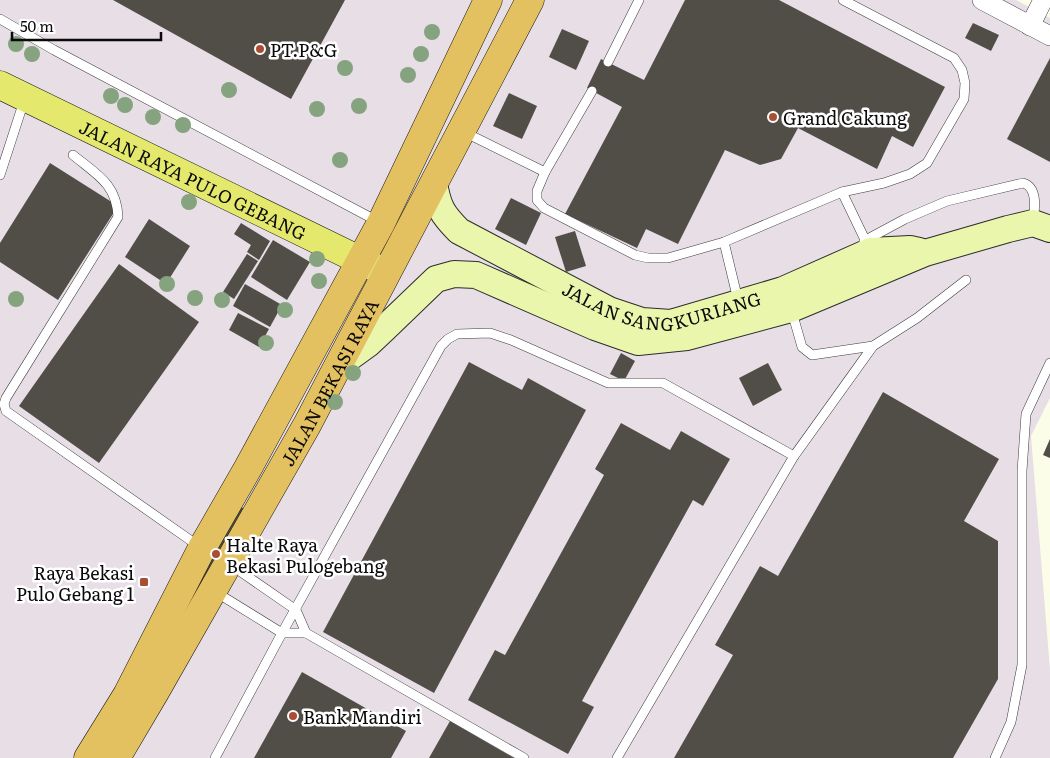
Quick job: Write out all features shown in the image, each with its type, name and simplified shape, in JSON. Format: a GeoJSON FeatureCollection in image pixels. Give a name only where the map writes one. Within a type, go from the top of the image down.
{"type":"FeatureCollection","features":[{"type":"Feature","properties":{"kind":"highway","name":"JALAN BEKASI RAYA"},"geometry":{"type":"LineString","coordinates":[[88,758],[137,701],[213,590],[338,365],[386,273],[393,231],[488,0]]}},
{"type":"Feature","properties":{"kind":"highway","name":"JALAN BEKASI RAYA"},"geometry":{"type":"LineString","coordinates":[[116,758],[137,701],[202,548],[248,468],[361,260],[393,231],[434,183],[528,3]]}},
{"type":"Feature","properties":{"kind":"main road","name":"JALAN RAYA PULO GEBANG"},"geometry":{"type":"LineString","coordinates":[[0,85],[386,273]]}},
{"type":"Feature","properties":{"kind":"street"},"geometry":{"type":"LineString","coordinates":[[982,0],[1050,36]]}},
{"type":"Feature","properties":{"kind":"street"},"geometry":{"type":"LineString","coordinates":[[1030,26],[1043,0]]}},
{"type":"Feature","properties":{"kind":"street","name":"JALAN SANGKURIANG"},"geometry":{"type":"LineString","coordinates":[[434,183],[437,204],[447,219],[459,231],[609,310],[640,332],[687,337],[787,299],[925,253],[1040,220]]}},
{"type":"Feature","properties":{"kind":"street","name":"JALAN SANGKURIANG"},"geometry":{"type":"LineString","coordinates":[[640,332],[738,304],[787,299],[868,246],[910,248],[925,253]]}},
{"type":"Feature","properties":{"kind":"street"},"geometry":{"type":"LineString","coordinates":[[338,365],[368,344],[436,279],[454,274],[476,275],[595,327],[640,332]]}},
{"type":"Feature","properties":{"kind":"lane"},"geometry":{"type":"LineString","coordinates":[[608,62],[639,0]]}},
{"type":"Feature","properties":{"kind":"lane"},"geometry":{"type":"LineString","coordinates":[[592,91],[545,172],[537,191],[537,200],[544,208],[635,255],[648,258],[668,258],[724,242],[842,192],[884,183],[910,174],[927,163],[964,99],[965,83],[962,70],[954,58],[843,0]]}},
{"type":"Feature","properties":{"kind":"lane"},"geometry":{"type":"LineString","coordinates":[[0,19],[393,231]]}},
{"type":"Feature","properties":{"kind":"lane"},"geometry":{"type":"LineString","coordinates":[[0,174],[25,97]]}},
{"type":"Feature","properties":{"kind":"lane"},"geometry":{"type":"LineString","coordinates":[[462,131],[545,172]]}},
{"type":"Feature","properties":{"kind":"lane"},"geometry":{"type":"LineString","coordinates":[[73,155],[110,188],[116,200],[118,217],[6,398],[4,404],[6,411],[202,548]]}},
{"type":"Feature","properties":{"kind":"lane"},"geometry":{"type":"LineString","coordinates":[[842,192],[868,246],[905,219],[947,201],[1023,182],[1029,184],[1032,188],[1040,220]]}},
{"type":"Feature","properties":{"kind":"lane"},"geometry":{"type":"LineString","coordinates":[[724,242],[738,304]]}},
{"type":"Feature","properties":{"kind":"lane"},"geometry":{"type":"LineString","coordinates":[[617,758],[794,456],[873,346],[917,318],[966,280]]}},
{"type":"Feature","properties":{"kind":"lane"},"geometry":{"type":"LineString","coordinates":[[787,299],[802,347],[812,355],[873,346]]}},
{"type":"Feature","properties":{"kind":"lane"},"geometry":{"type":"LineString","coordinates":[[215,758],[441,346],[457,334],[490,333],[512,340],[608,383],[663,384],[794,456]]}},
{"type":"Feature","properties":{"kind":"lane"},"geometry":{"type":"LineString","coordinates":[[994,758],[1011,722],[1022,665],[1022,471],[1026,414],[1050,363]]}},
{"type":"Feature","properties":{"kind":"lane"},"geometry":{"type":"LineString","coordinates":[[229,563],[296,610],[306,633]]}},
{"type":"Feature","properties":{"kind":"lane"},"geometry":{"type":"LineString","coordinates":[[213,590],[282,634],[306,633],[524,758]]}},
{"type":"Feature","properties":{"kind":"shaded area"},"geometry":{"type":"Polygon","coordinates":[[[0,0],[1016,0],[1050,18],[1050,398],[1031,436],[1050,670],[1050,758],[0,758],[0,0]]]}},
{"type":"Feature","properties":{"kind":"building","name":"PT.P&G"},"geometry":{"type":"Polygon","coordinates":[[[113,0],[345,0],[291,99],[113,0]]]}},
{"type":"Feature","properties":{"kind":"building","name":"Grand Cakung"},"geometry":{"type":"Polygon","coordinates":[[[685,0],[779,0],[945,87],[913,147],[892,136],[877,169],[798,128],[781,159],[760,165],[725,150],[678,244],[646,229],[637,248],[565,214],[622,107],[587,88],[601,59],[644,80],[685,0]]]}},
{"type":"Feature","properties":{"kind":"building"},"geometry":{"type":"Polygon","coordinates":[[[973,23],[999,35],[991,51],[965,38],[973,23]]]}},
{"type":"Feature","properties":{"kind":"building"},"geometry":{"type":"Polygon","coordinates":[[[562,29],[589,41],[576,70],[549,57],[562,29]]]}},
{"type":"Feature","properties":{"kind":"building"},"geometry":{"type":"Polygon","coordinates":[[[1050,58],[1050,162],[1007,139],[1050,58]]]}},
{"type":"Feature","properties":{"kind":"building"},"geometry":{"type":"Polygon","coordinates":[[[509,93],[537,106],[522,139],[493,126],[509,93]]]}},
{"type":"Feature","properties":{"kind":"building"},"geometry":{"type":"Polygon","coordinates":[[[50,163],[118,206],[58,300],[0,262],[0,243],[50,163]]]}},
{"type":"Feature","properties":{"kind":"building"},"geometry":{"type":"Polygon","coordinates":[[[511,198],[541,213],[526,245],[495,229],[511,198]]]}},
{"type":"Feature","properties":{"kind":"building"},"geometry":{"type":"Polygon","coordinates":[[[149,219],[190,246],[166,284],[125,257],[149,219]]]}},
{"type":"Feature","properties":{"kind":"building"},"geometry":{"type":"Polygon","coordinates":[[[241,223],[270,241],[259,260],[247,252],[251,245],[234,234],[241,223]]]}},
{"type":"Feature","properties":{"kind":"building"},"geometry":{"type":"Polygon","coordinates":[[[575,231],[586,266],[566,272],[555,237],[575,231]]]}},
{"type":"Feature","properties":{"kind":"building"},"geometry":{"type":"Polygon","coordinates":[[[273,240],[310,262],[287,300],[251,277],[273,240]]]}},
{"type":"Feature","properties":{"kind":"building"},"geometry":{"type":"Polygon","coordinates":[[[247,254],[258,261],[234,299],[223,292],[247,254]]]}},
{"type":"Feature","properties":{"kind":"building"},"geometry":{"type":"Polygon","coordinates":[[[119,264],[199,322],[99,463],[19,406],[119,264]]]}},
{"type":"Feature","properties":{"kind":"building"},"geometry":{"type":"Polygon","coordinates":[[[245,284],[282,305],[270,327],[233,306],[245,284]]]}},
{"type":"Feature","properties":{"kind":"building"},"geometry":{"type":"Polygon","coordinates":[[[238,313],[269,329],[259,347],[229,330],[238,313]]]}},
{"type":"Feature","properties":{"kind":"building"},"geometry":{"type":"Polygon","coordinates":[[[621,353],[635,361],[624,381],[610,374],[621,353]]]}},
{"type":"Feature","properties":{"kind":"building"},"geometry":{"type":"Polygon","coordinates":[[[469,362],[522,390],[528,378],[586,410],[434,693],[323,632],[469,362]]]}},
{"type":"Feature","properties":{"kind":"building"},"geometry":{"type":"Polygon","coordinates":[[[768,363],[782,390],[753,406],[739,378],[768,363]]]}},
{"type":"Feature","properties":{"kind":"building"},"geometry":{"type":"Polygon","coordinates":[[[883,392],[999,459],[964,521],[998,541],[998,679],[953,758],[674,758],[733,655],[715,645],[760,566],[778,576],[883,392]]]}},
{"type":"Feature","properties":{"kind":"building"},"geometry":{"type":"Polygon","coordinates":[[[621,423],[670,450],[681,431],[730,459],[703,506],[693,500],[582,701],[594,707],[568,754],[468,700],[495,650],[505,655],[604,475],[595,469],[621,423]]]}},
{"type":"Feature","properties":{"kind":"building"},"geometry":{"type":"Polygon","coordinates":[[[1050,439],[1050,458],[1043,455],[1050,439]]]}},
{"type":"Feature","properties":{"kind":"building","name":"Halte Raya Bekasi Pulogebang"},"geometry":{"type":"Polygon","coordinates":[[[237,505],[247,510],[194,602],[185,597],[237,505]]]}},
{"type":"Feature","properties":{"kind":"building"},"geometry":{"type":"Polygon","coordinates":[[[302,672],[406,731],[391,758],[254,758],[302,672]]]}},
{"type":"Feature","properties":{"kind":"building"},"geometry":{"type":"Polygon","coordinates":[[[450,721],[514,758],[429,758],[450,721]]]}},
{"type":"Feature","properties":{"kind":"place","name":"PT.P&G"},"geometry":{"type":"Point","coordinates":[260,49]}},
{"type":"Feature","properties":{"kind":"place","name":"Grand Cakung"},"geometry":{"type":"Point","coordinates":[773,117]}},
{"type":"Feature","properties":{"kind":"place","name":"Halte Raya Bekasi Pulogebang"},"geometry":{"type":"Point","coordinates":[216,554]}},
{"type":"Feature","properties":{"kind":"place","name":"Raya Bekasi Pulo Gebang 1"},"geometry":{"type":"Point","coordinates":[144,582]}},
{"type":"Feature","properties":{"kind":"place","name":"Bank Mandiri"},"geometry":{"type":"Point","coordinates":[293,716]}}]}
